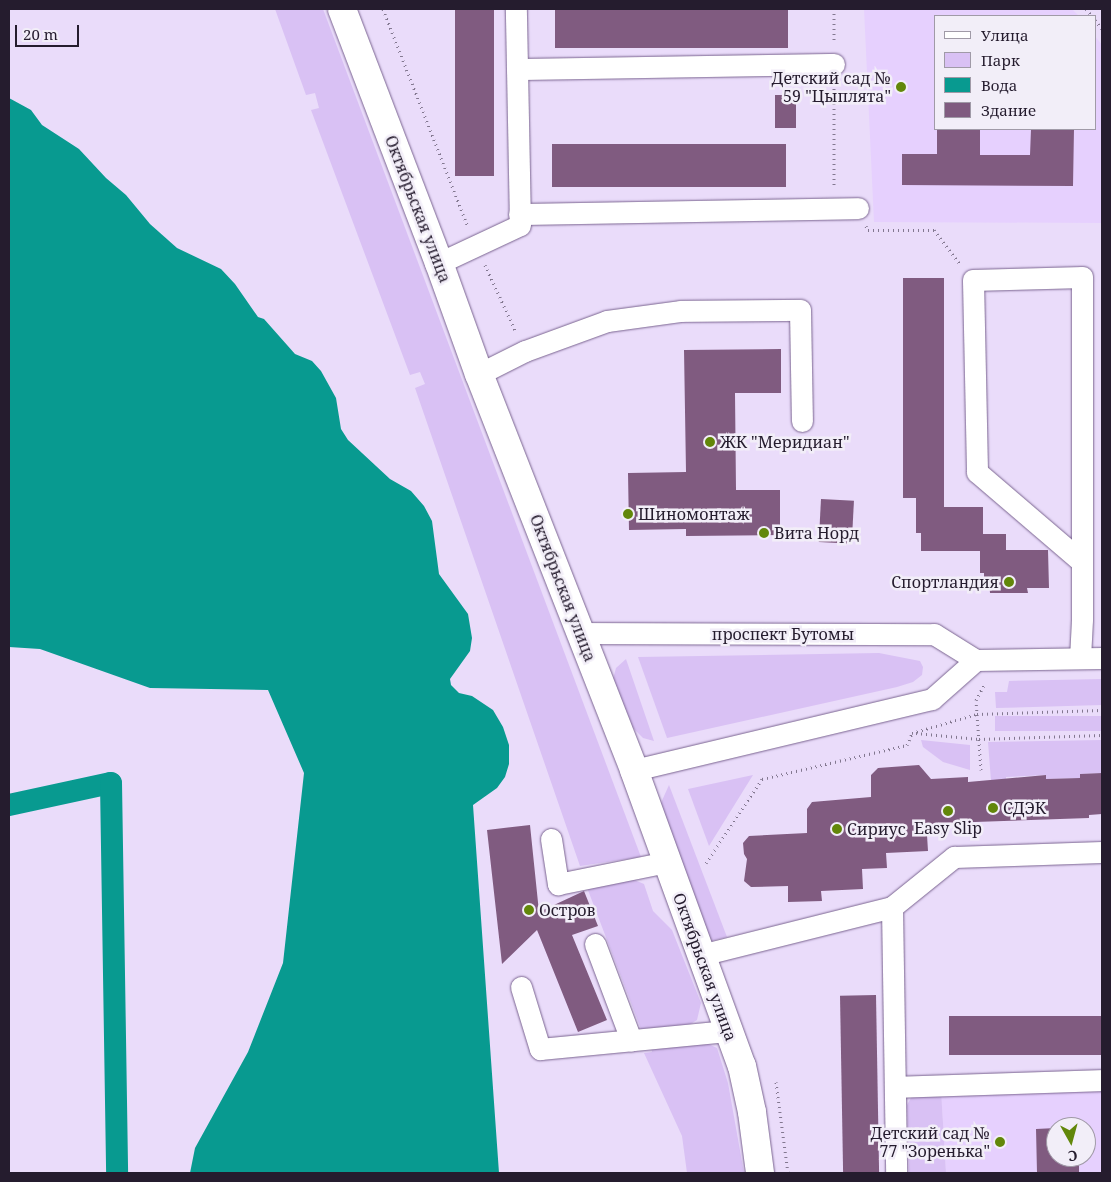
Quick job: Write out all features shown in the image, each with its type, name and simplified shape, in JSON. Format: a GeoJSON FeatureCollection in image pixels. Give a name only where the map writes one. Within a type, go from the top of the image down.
{"type":"FeatureCollection","features":[{"type":"Feature","properties":{"kind":"main road","name":"Октябрьская улица"},"geometry":{"type":"LineString","coordinates":[[342,9],[439,263],[479,374],[634,770],[727,1031],[742,1066],[752,1112],[760,1173]]}},
{"type":"Feature","properties":{"kind":"street"},"geometry":{"type":"LineString","coordinates":[[439,263],[520,225],[516,9]]}},
{"type":"Feature","properties":{"kind":"street"},"geometry":{"type":"LineString","coordinates":[[517,69],[834,64]]}},
{"type":"Feature","properties":{"kind":"street"},"geometry":{"type":"LineString","coordinates":[[520,214],[858,208]]}},
{"type":"Feature","properties":{"kind":"street"},"geometry":{"type":"LineString","coordinates":[[1080,658],[1081,561],[1082,277],[972,280],[977,472],[1081,561]]}},
{"type":"Feature","properties":{"kind":"street"},"geometry":{"type":"LineString","coordinates":[[479,374],[525,351],[607,321],[681,311],[800,310],[802,421]]}},
{"type":"Feature","properties":{"kind":"street","name":"проспект Бутомы"},"geometry":{"type":"LineString","coordinates":[[581,633],[934,634],[976,660]]}},
{"type":"Feature","properties":{"kind":"street"},"geometry":{"type":"LineString","coordinates":[[634,770],[932,699],[976,660],[1102,658]]}},
{"type":"Feature","properties":{"kind":"street"},"geometry":{"type":"LineString","coordinates":[[551,839],[558,884],[667,862]]}},
{"type":"Feature","properties":{"kind":"street"},"geometry":{"type":"LineString","coordinates":[[701,955],[892,907],[954,857],[1102,852]]}},
{"type":"Feature","properties":{"kind":"street"},"geometry":{"type":"LineString","coordinates":[[892,907],[896,1173]]}},
{"type":"Feature","properties":{"kind":"street"},"geometry":{"type":"LineString","coordinates":[[595,944],[631,1040]]}},
{"type":"Feature","properties":{"kind":"street"},"geometry":{"type":"LineString","coordinates":[[521,987],[540,1049],[727,1031]]}},
{"type":"Feature","properties":{"kind":"street"},"geometry":{"type":"LineString","coordinates":[[895,1087],[1102,1080]]}},
{"type":"Feature","properties":{"kind":"path"},"geometry":{"type":"LineString","coordinates":[[383,9],[476,246],[525,351]]}},
{"type":"Feature","properties":{"kind":"path"},"geometry":{"type":"LineString","coordinates":[[834,9],[834,209]]}},
{"type":"Feature","properties":{"kind":"path"},"geometry":{"type":"LineString","coordinates":[[858,208],[868,230],[934,230],[972,280]]}},
{"type":"Feature","properties":{"kind":"path"},"geometry":{"type":"LineString","coordinates":[[912,732],[977,714],[1102,710]]}},
{"type":"Feature","properties":{"kind":"path"},"geometry":{"type":"LineString","coordinates":[[977,714],[981,770]]}},
{"type":"Feature","properties":{"kind":"path"},"geometry":{"type":"LineString","coordinates":[[912,732],[978,739],[1102,735]]}},
{"type":"Feature","properties":{"kind":"path"},"geometry":{"type":"LineString","coordinates":[[706,863],[762,779],[907,745],[912,732]]}},
{"type":"Feature","properties":{"kind":"path"},"geometry":{"type":"LineString","coordinates":[[776,1082],[788,1173]]}},
{"type":"Feature","properties":{"kind":"shaded area","name":"Детский сад № 59 \"Цыплята\""},"geometry":{"type":"Polygon","coordinates":[[[864,9],[1072,9],[1078,15],[934,15],[934,130],[1096,130],[1096,37],[1102,45],[1102,223],[874,222],[864,9]]]}},
{"type":"Feature","properties":{"kind":"shaded area","name":"Детский сад № 77 \"Зоренька\""},"geometry":{"type":"Polygon","coordinates":[[[1102,1085],[1102,1173],[946,1173],[941,1090],[1102,1085]]]}},
{"type":"Feature","properties":{"kind":"green space"},"geometry":{"type":"Polygon","coordinates":[[[275,9],[323,9],[641,857],[580,866],[415,388],[425,384],[420,372],[410,375],[311,110],[319,108],[315,93],[306,95],[275,9]]]}},
{"type":"Feature","properties":{"kind":"green space"},"geometry":{"type":"Polygon","coordinates":[[[879,653],[920,661],[923,667],[922,675],[913,682],[897,687],[667,738],[638,657],[879,653]]]}},
{"type":"Feature","properties":{"kind":"green space"},"geometry":{"type":"Polygon","coordinates":[[[626,659],[654,741],[643,738],[632,727],[613,679],[616,668],[626,659]]]}},
{"type":"Feature","properties":{"kind":"green space"},"geometry":{"type":"Polygon","coordinates":[[[1102,679],[1102,705],[996,708],[995,692],[1007,692],[1009,681],[1102,679]]]}},
{"type":"Feature","properties":{"kind":"green space"},"geometry":{"type":"Polygon","coordinates":[[[995,716],[1102,716],[1102,731],[995,731],[995,716]]]}},
{"type":"Feature","properties":{"kind":"green space"},"geometry":{"type":"Polygon","coordinates":[[[921,740],[970,745],[970,770],[943,762],[923,747],[921,740]]]}},
{"type":"Feature","properties":{"kind":"green space"},"geometry":{"type":"Polygon","coordinates":[[[1102,740],[1102,773],[1080,774],[1080,778],[1046,779],[1046,775],[1006,777],[1006,780],[991,781],[988,742],[1102,740]]]}},
{"type":"Feature","properties":{"kind":"green space"},"geometry":{"type":"Polygon","coordinates":[[[753,775],[709,846],[688,789],[753,775]]]}},
{"type":"Feature","properties":{"kind":"green space"},"geometry":{"type":"Polygon","coordinates":[[[669,785],[727,937],[711,941],[660,805],[669,785]]]}},
{"type":"Feature","properties":{"kind":"green space"},"geometry":{"type":"Polygon","coordinates":[[[627,877],[644,884],[653,911],[672,930],[701,1003],[697,1020],[689,1025],[641,1029],[586,885],[627,877]]]}},
{"type":"Feature","properties":{"kind":"green space"},"geometry":{"type":"Polygon","coordinates":[[[704,1042],[717,1048],[728,1083],[744,1173],[687,1173],[682,1136],[644,1053],[652,1052],[651,1048],[704,1042]]]}},
{"type":"Feature","properties":{"kind":"green space"},"geometry":{"type":"Polygon","coordinates":[[[941,1090],[946,1173],[909,1173],[907,1105],[912,1096],[941,1090]]]}},
{"type":"Feature","properties":{"kind":"water"},"geometry":{"type":"Polygon","coordinates":[[[9,98],[31,110],[42,125],[79,149],[106,178],[126,195],[150,224],[177,248],[221,269],[235,284],[258,317],[264,319],[295,354],[312,361],[321,371],[336,398],[341,429],[348,440],[390,479],[411,491],[424,506],[432,521],[439,574],[468,614],[472,638],[470,651],[450,679],[451,685],[459,693],[472,696],[493,710],[503,727],[509,745],[509,764],[505,777],[497,788],[473,805],[499,1173],[190,1173],[195,1148],[248,1052],[283,963],[304,773],[268,690],[150,688],[40,649],[9,647],[9,98]]]}},
{"type":"Feature","properties":{"kind":"building"},"geometry":{"type":"Polygon","coordinates":[[[455,9],[494,9],[494,176],[455,176],[455,9]]]}},
{"type":"Feature","properties":{"kind":"building"},"geometry":{"type":"Polygon","coordinates":[[[555,9],[788,9],[788,48],[555,48],[555,9]]]}},
{"type":"Feature","properties":{"kind":"building"},"geometry":{"type":"Polygon","coordinates":[[[775,95],[796,95],[796,128],[775,128],[775,95]]]}},
{"type":"Feature","properties":{"kind":"building"},"geometry":{"type":"Polygon","coordinates":[[[937,130],[980,130],[980,155],[1030,155],[1031,130],[1074,130],[1073,186],[902,185],[902,154],[937,154],[937,130]]]}},
{"type":"Feature","properties":{"kind":"building"},"geometry":{"type":"Polygon","coordinates":[[[552,144],[786,144],[786,187],[552,187],[552,144]]]}},
{"type":"Feature","properties":{"kind":"building"},"geometry":{"type":"Polygon","coordinates":[[[903,278],[944,278],[944,507],[983,507],[983,534],[1006,534],[1006,550],[1048,550],[1049,588],[1027,588],[1028,593],[990,593],[989,581],[984,581],[984,573],[980,573],[980,551],[921,551],[921,533],[916,533],[916,498],[903,498],[903,278]]]}},
{"type":"Feature","properties":{"kind":"building","name":"ЖК \"Меридиан\""},"geometry":{"type":"Polygon","coordinates":[[[781,349],[781,393],[735,393],[736,490],[780,490],[780,535],[686,536],[686,529],[629,530],[628,473],[686,472],[684,350],[781,349]]]}},
{"type":"Feature","properties":{"kind":"building"},"geometry":{"type":"Polygon","coordinates":[[[821,499],[854,501],[852,544],[819,542],[821,499]]]}},
{"type":"Feature","properties":{"kind":"building"},"geometry":{"type":"Polygon","coordinates":[[[919,765],[931,779],[968,777],[968,782],[1046,775],[1046,779],[1080,778],[1080,774],[1102,773],[1102,814],[1089,815],[1089,818],[946,823],[947,834],[927,835],[928,851],[886,853],[887,868],[862,869],[863,889],[821,891],[822,901],[788,902],[788,886],[751,887],[744,881],[747,859],[744,854],[743,843],[749,836],[807,833],[807,809],[812,802],[871,797],[871,775],[878,768],[919,765]]]}},
{"type":"Feature","properties":{"kind":"building"},"geometry":{"type":"Polygon","coordinates":[[[530,825],[539,912],[584,891],[598,926],[572,935],[607,1020],[578,1032],[537,930],[502,964],[487,830],[530,825]]]}},
{"type":"Feature","properties":{"kind":"building"},"geometry":{"type":"Polygon","coordinates":[[[876,995],[879,1173],[843,1173],[840,996],[876,995]]]}},
{"type":"Feature","properties":{"kind":"building"},"geometry":{"type":"Polygon","coordinates":[[[949,1016],[1102,1016],[1102,1055],[949,1055],[949,1016]]]}},
{"type":"Feature","properties":{"kind":"building"},"geometry":{"type":"Polygon","coordinates":[[[1046,1128],[1046,1167],[1079,1167],[1079,1173],[1037,1173],[1036,1129],[1046,1128]]]}},
{"type":"Feature","properties":{"kind":"waterway"},"geometry":{"type":"LineString","coordinates":[[9,805],[111,783],[117,1173]]}},
{"type":"Feature","properties":{"kind":"place","name":"Детский сад № 59 \"Цыплята\""},"geometry":{"type":"Point","coordinates":[901,87]}},
{"type":"Feature","properties":{"kind":"place","name":"ЖК \"Меридиан\""},"geometry":{"type":"Point","coordinates":[710,442]}},
{"type":"Feature","properties":{"kind":"place","name":"Шиномонтаж"},"geometry":{"type":"Point","coordinates":[628,514]}},
{"type":"Feature","properties":{"kind":"place","name":"Вита Норд"},"geometry":{"type":"Point","coordinates":[764,533]}},
{"type":"Feature","properties":{"kind":"place","name":"Спортландия"},"geometry":{"type":"Point","coordinates":[1009,582]}},
{"type":"Feature","properties":{"kind":"place","name":"СДЭК"},"geometry":{"type":"Point","coordinates":[993,808]}},
{"type":"Feature","properties":{"kind":"place","name":"Easy Slip"},"geometry":{"type":"Point","coordinates":[948,811]}},
{"type":"Feature","properties":{"kind":"place","name":"Сириус"},"geometry":{"type":"Point","coordinates":[837,829]}},
{"type":"Feature","properties":{"kind":"place","name":"Остров"},"geometry":{"type":"Point","coordinates":[529,910]}},
{"type":"Feature","properties":{"kind":"place","name":"Детский сад № 77 \"Зоренька\""},"geometry":{"type":"Point","coordinates":[1000,1142]}}]}
